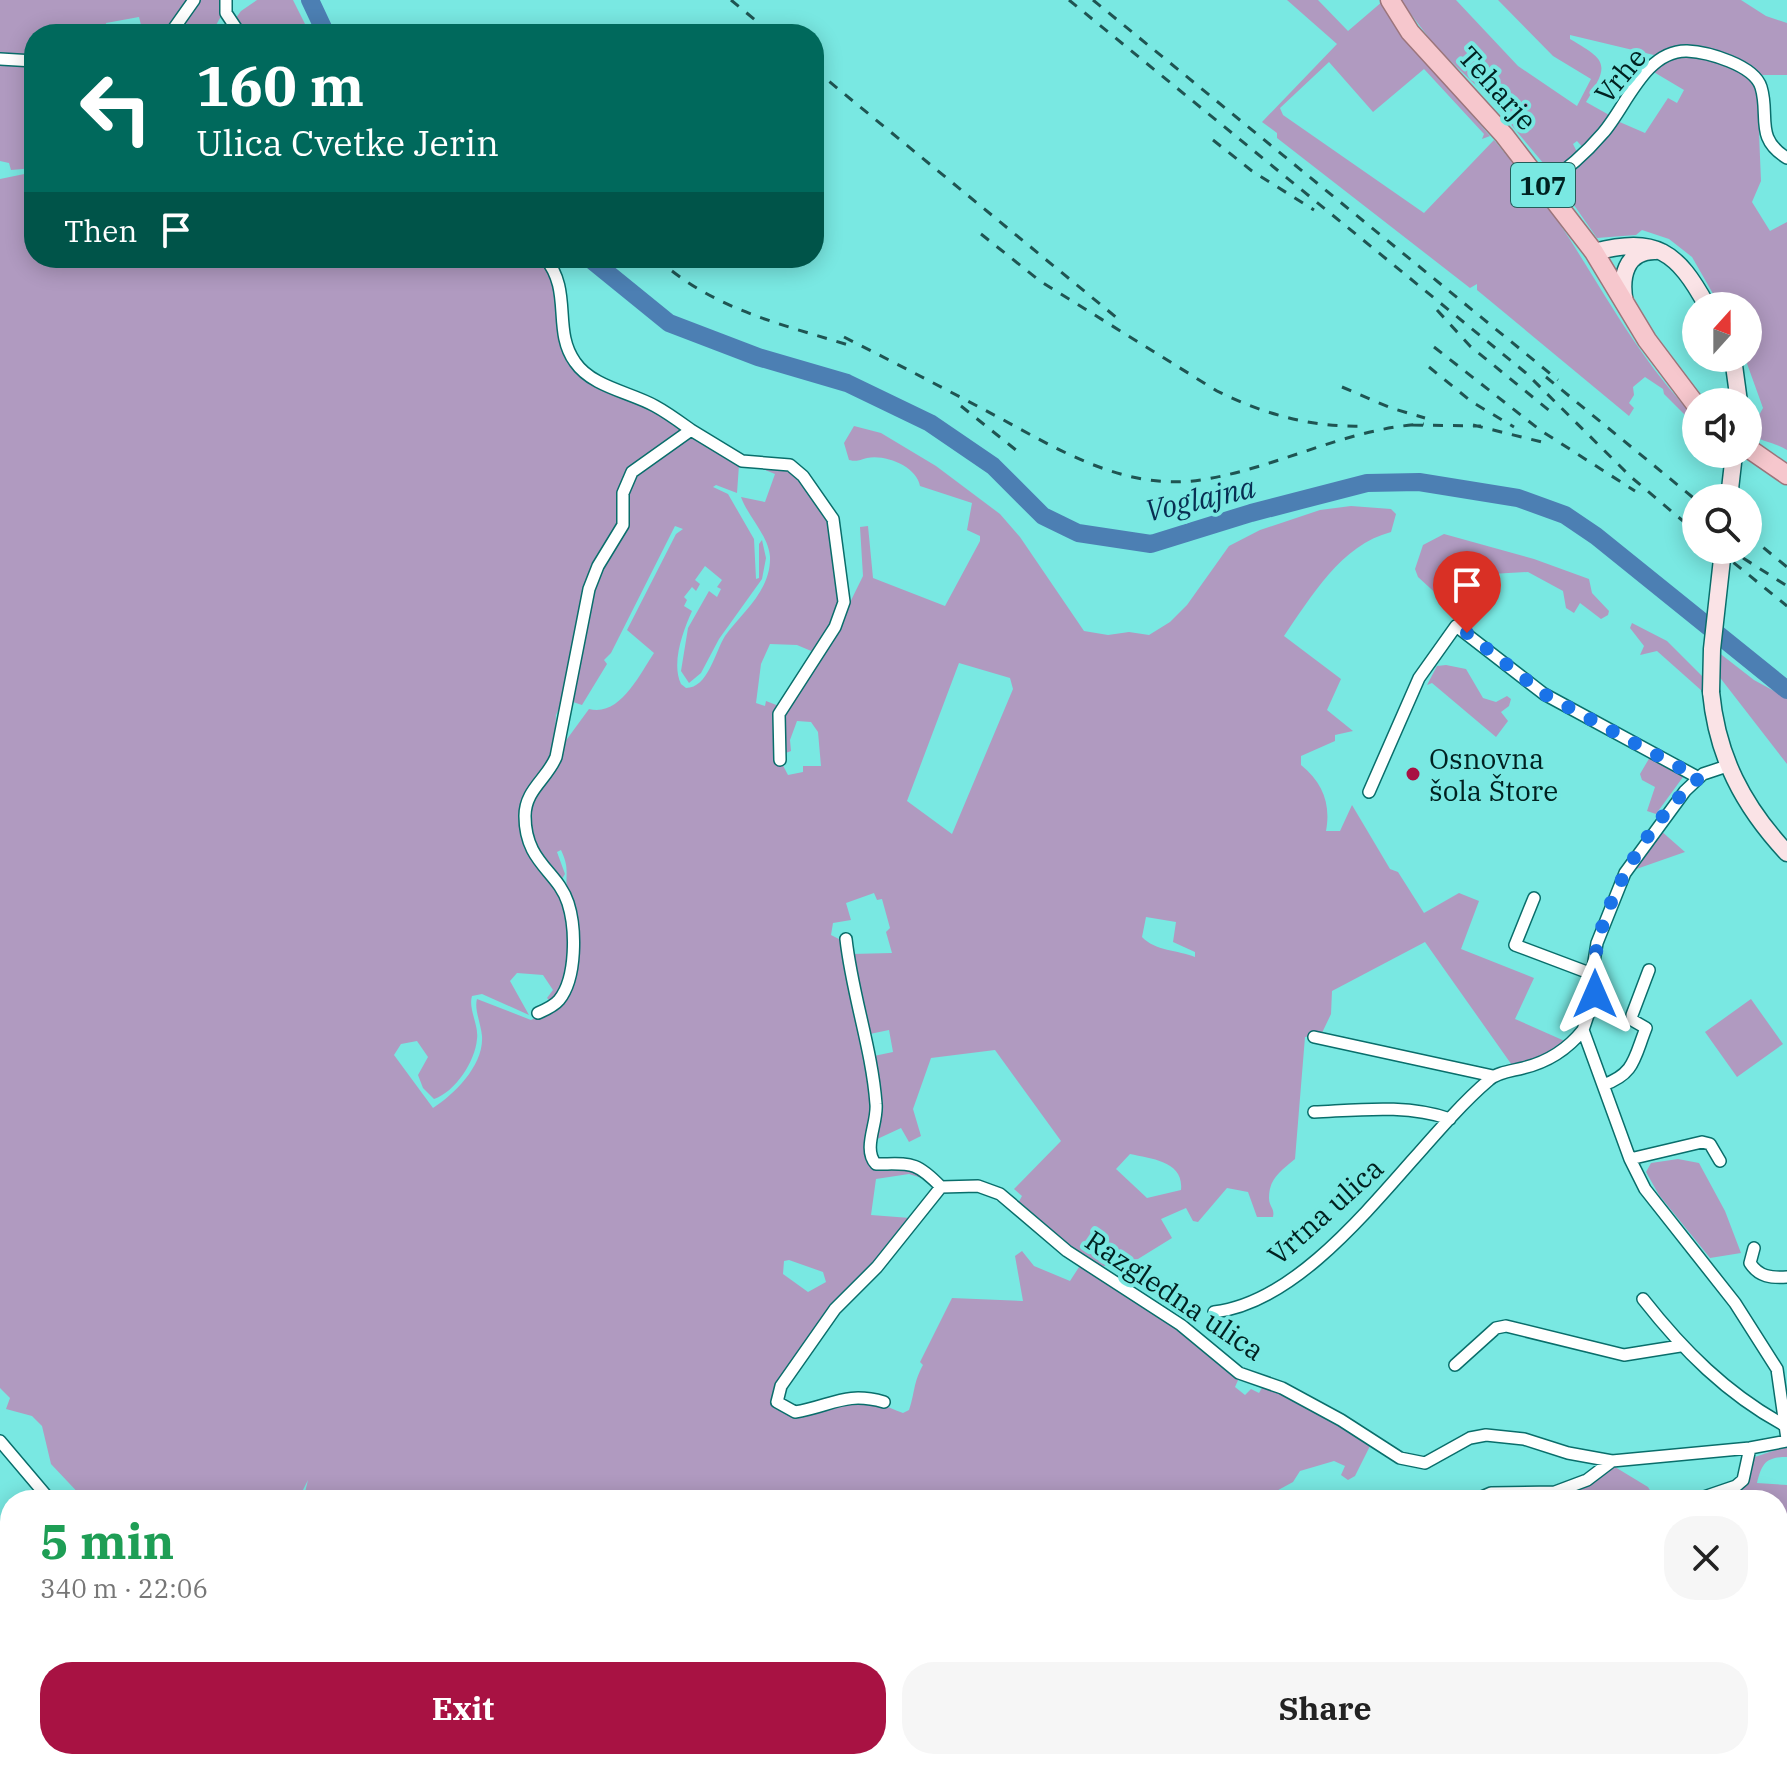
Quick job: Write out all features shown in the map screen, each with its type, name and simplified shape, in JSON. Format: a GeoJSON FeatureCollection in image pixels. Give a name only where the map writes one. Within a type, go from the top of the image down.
{"type":"FeatureCollection","features":[{"type":"Feature","properties":{"kind":"main road","name":"Teharje"},"geometry":{"type":"LineString","coordinates":[[1390,0],[1410,32],[1504,135],[1594,252]]}},
{"type":"Feature","properties":{"kind":"main road","name":"107"},"geometry":{"type":"LineString","coordinates":[[1594,252],[1682,388]]}},
{"type":"Feature","properties":{"kind":"main road"},"geometry":{"type":"LineString","coordinates":[[1762,458],[1787,475]]}},
{"type":"Feature","properties":{"kind":"street"},"geometry":{"type":"LineString","coordinates":[[177,24],[194,0]]}},
{"type":"Feature","properties":{"kind":"street"},"geometry":{"type":"LineString","coordinates":[[226,0],[226,13],[233,24]]}},
{"type":"Feature","properties":{"kind":"street","name":"Vrhe"},"geometry":{"type":"LineString","coordinates":[[1544,185],[1574,165],[1606,130],[1654,64],[1673,53],[1713,56],[1754,77],[1761,87],[1763,126],[1768,138],[1787,158]]}},
{"type":"Feature","properties":{"kind":"street"},"geometry":{"type":"LineString","coordinates":[[0,59],[24,60]]}},
{"type":"Feature","properties":{"kind":"street"},"geometry":{"type":"LineString","coordinates":[[1594,252],[1634,244],[1656,247],[1669,255],[1698,292]]}},
{"type":"Feature","properties":{"kind":"street"},"geometry":{"type":"LineString","coordinates":[[1626,304],[1622,280],[1630,261],[1648,251],[1669,255]]}},
{"type":"Feature","properties":{"kind":"street"},"geometry":{"type":"LineString","coordinates":[[553,268],[558,274],[564,336],[574,361],[589,375],[654,405],[742,461],[790,465],[803,476],[833,519],[844,602],[835,627],[779,714],[780,760]]}},
{"type":"Feature","properties":{"kind":"street"},"geometry":{"type":"LineString","coordinates":[[538,1013],[560,1000],[570,975],[572,948],[568,902],[535,858],[527,837],[527,801],[531,790],[551,769],[556,757],[589,589],[598,566],[623,525],[625,485],[632,472],[691,430]]}},
{"type":"Feature","properties":{"kind":"street"},"geometry":{"type":"LineString","coordinates":[[1721,564],[1712,649],[1711,692],[1720,751],[1746,803],[1787,853]]}},
{"type":"Feature","properties":{"kind":"street"},"geometry":{"type":"LineString","coordinates":[[1369,792],[1419,678],[1456,626],[1544,694],[1699,778]]}},
{"type":"Feature","properties":{"kind":"street"},"geometry":{"type":"LineString","coordinates":[[1314,1037],[1493,1076],[1538,1064],[1560,1053],[1583,1030],[1595,994],[1592,974],[1606,914],[1625,873],[1656,827],[1699,778],[1727,766]]}},
{"type":"Feature","properties":{"kind":"street"},"geometry":{"type":"LineString","coordinates":[[1534,898],[1515,945],[1592,974]]}},
{"type":"Feature","properties":{"kind":"street"},"geometry":{"type":"LineString","coordinates":[[846,939],[851,984],[877,1107],[870,1150],[872,1160],[882,1164],[907,1162],[924,1169],[941,1187],[877,1267],[835,1309],[777,1395],[777,1402],[795,1412],[835,1398],[855,1396],[884,1402]]}},
{"type":"Feature","properties":{"kind":"street"},"geometry":{"type":"LineString","coordinates":[[1603,1085],[1622,1079],[1628,1072],[1646,1028],[1632,1020],[1632,1015],[1649,970]]}},
{"type":"Feature","properties":{"kind":"street"},"geometry":{"type":"LineString","coordinates":[[1583,1030],[1630,1159],[1645,1189],[1763,1343],[1777,1369],[1787,1440]]}},
{"type":"Feature","properties":{"kind":"street","name":"Vrtna ulica"},"geometry":{"type":"LineString","coordinates":[[1214,1312],[1233,1310],[1283,1284],[1315,1258],[1400,1176],[1493,1076]]}},
{"type":"Feature","properties":{"kind":"street","name":"Vrtna ulica"},"geometry":{"type":"LineString","coordinates":[[1314,1112],[1383,1109],[1431,1112],[1450,1119]]}},
{"type":"Feature","properties":{"kind":"street"},"geometry":{"type":"LineString","coordinates":[[1630,1159],[1702,1142],[1710,1144],[1720,1161]]}},
{"type":"Feature","properties":{"kind":"street","name":"Razgledna ulica"},"geometry":{"type":"LineString","coordinates":[[941,1187],[978,1186],[1000,1194],[1067,1251],[1181,1325],[1239,1373],[1282,1388],[1341,1420],[1400,1458],[1425,1463],[1470,1438],[1486,1435],[1524,1439],[1568,1453],[1612,1461],[1750,1448],[1787,1440]]}},
{"type":"Feature","properties":{"kind":"street"},"geometry":{"type":"LineString","coordinates":[[1754,1248],[1750,1263],[1755,1269],[1766,1278],[1787,1277]]}},
{"type":"Feature","properties":{"kind":"street"},"geometry":{"type":"LineString","coordinates":[[1643,1299],[1680,1346],[1752,1407],[1784,1425]]}},
{"type":"Feature","properties":{"kind":"street"},"geometry":{"type":"LineString","coordinates":[[1455,1365],[1496,1328],[1506,1326],[1624,1355],[1680,1346]]}},
{"type":"Feature","properties":{"kind":"street"},"geometry":{"type":"LineString","coordinates":[[0,1441],[42,1490]]}},
{"type":"Feature","properties":{"kind":"street"},"geometry":{"type":"LineString","coordinates":[[1724,1490],[1743,1480],[1750,1448]]}},
{"type":"Feature","properties":{"kind":"street","name":"Razgledna ulica"},"geometry":{"type":"LineString","coordinates":[[1560,1490],[1587,1480],[1612,1461]]}},
{"type":"Feature","properties":{"kind":"shaded area"},"geometry":{"type":"Polygon","coordinates":[[[0,0],[191,0],[174,24],[141,24],[139,17],[106,24],[24,24],[24,58],[0,57],[0,0]]]}},
{"type":"Feature","properties":{"kind":"shaded area"},"geometry":{"type":"Polygon","coordinates":[[[197,0],[222,0],[217,24],[180,24],[197,0]]]}},
{"type":"Feature","properties":{"kind":"shaded area"},"geometry":{"type":"Polygon","coordinates":[[[257,0],[293,0],[305,24],[235,24],[233,22],[241,11],[257,0]]]}},
{"type":"Feature","properties":{"kind":"shaded area"},"geometry":{"type":"Polygon","coordinates":[[[1287,0],[1318,0],[1348,31],[1383,1],[1408,40],[1490,136],[1482,139],[1484,134],[1424,69],[1373,112],[1329,62],[1280,108],[1283,115],[1424,213],[1494,140],[1552,212],[1643,354],[1682,403],[1682,412],[1664,394],[1663,389],[1645,377],[1633,387],[1634,395],[1629,403],[1634,408],[1629,416],[1477,290],[1477,284],[1470,288],[1277,138],[1277,133],[1262,122],[1337,44],[1287,0]]]}},
{"type":"Feature","properties":{"kind":"shaded area"},"geometry":{"type":"Polygon","coordinates":[[[1400,0],[1456,0],[1518,66],[1577,106],[1591,79],[1553,56],[1498,0],[1741,0],[1766,16],[1787,23],[1787,75],[1762,75],[1752,69],[1673,48],[1658,56],[1570,35],[1570,39],[1598,58],[1601,64],[1599,79],[1586,102],[1611,116],[1584,149],[1577,141],[1573,144],[1578,154],[1570,162],[1549,170],[1487,96],[1436,47],[1400,0]]]}},
{"type":"Feature","properties":{"kind":"shaded area"},"geometry":{"type":"Polygon","coordinates":[[[1674,55],[1697,57],[1738,71],[1757,85],[1761,181],[1752,202],[1770,231],[1787,222],[1787,450],[1762,439],[1762,388],[1756,388],[1750,372],[1762,372],[1762,292],[1712,292],[1692,257],[1669,239],[1642,230],[1636,235],[1597,238],[1560,185],[1566,175],[1578,168],[1615,120],[1645,133],[1668,98],[1677,103],[1684,90],[1652,71],[1674,55]]]}},
{"type":"Feature","properties":{"kind":"shaded area"},"geometry":{"type":"Polygon","coordinates":[[[0,61],[24,62],[24,169],[11,170],[9,163],[0,161],[0,61]]]}},
{"type":"Feature","properties":{"kind":"shaded area"},"geometry":{"type":"Polygon","coordinates":[[[24,174],[24,268],[551,268],[557,286],[563,343],[576,369],[600,387],[659,411],[683,431],[633,469],[624,483],[619,523],[586,592],[572,680],[556,715],[554,754],[550,767],[529,789],[524,800],[522,821],[526,845],[568,911],[570,942],[567,973],[557,997],[551,1002],[547,998],[553,990],[543,975],[517,973],[510,981],[529,1015],[482,994],[472,996],[477,1034],[472,1057],[456,1083],[434,1099],[423,1088],[418,1075],[428,1057],[417,1041],[401,1044],[394,1055],[433,1108],[459,1087],[478,1058],[482,1036],[477,999],[531,1020],[557,1002],[571,977],[575,931],[567,895],[565,862],[561,850],[557,852],[565,874],[559,884],[532,846],[529,800],[555,769],[559,750],[589,709],[600,710],[619,701],[654,653],[627,630],[676,534],[683,529],[675,526],[611,653],[604,660],[607,664],[582,705],[573,702],[591,595],[625,527],[628,483],[634,474],[689,434],[739,465],[737,493],[716,485],[713,487],[728,494],[754,539],[756,579],[759,578],[759,544],[762,540],[766,558],[762,579],[719,639],[701,673],[689,683],[681,671],[688,628],[709,591],[717,597],[721,589],[717,587],[722,580],[705,566],[695,580],[700,584],[696,591],[692,587],[684,597],[687,600],[684,606],[692,611],[682,637],[677,667],[681,684],[686,688],[694,686],[705,676],[725,636],[761,591],[766,580],[769,549],[741,497],[765,502],[775,474],[760,468],[761,465],[795,472],[828,516],[843,601],[834,623],[816,653],[797,645],[770,644],[761,664],[756,703],[765,706],[766,701],[779,706],[774,725],[775,742],[788,775],[803,772],[803,766],[821,766],[818,732],[811,722],[797,721],[790,740],[791,751],[783,754],[781,721],[796,690],[833,637],[863,576],[860,527],[868,526],[873,578],[945,606],[980,541],[980,536],[967,530],[972,503],[920,486],[913,473],[900,463],[875,457],[849,460],[844,443],[854,426],[881,433],[936,466],[1000,514],[1020,537],[1084,631],[1108,635],[1129,632],[1149,635],[1170,622],[1187,605],[1229,546],[1260,530],[1320,510],[1351,506],[1391,509],[1396,514],[1391,532],[1357,548],[1329,574],[1284,636],[1341,679],[1327,710],[1353,731],[1335,735],[1335,741],[1301,756],[1301,765],[1315,779],[1324,795],[1326,831],[1340,831],[1352,805],[1390,869],[1398,872],[1424,913],[1459,893],[1479,901],[1461,949],[1534,978],[1515,1019],[1567,1042],[1540,1060],[1514,1068],[1425,942],[1332,991],[1331,1014],[1321,1035],[1305,1037],[1295,1159],[1271,1185],[1269,1198],[1273,1217],[1257,1217],[1248,1192],[1227,1188],[1198,1222],[1193,1221],[1186,1208],[1161,1219],[1172,1238],[1138,1259],[1096,1268],[1074,1255],[1017,1205],[1022,1196],[1014,1189],[1061,1141],[995,1050],[931,1058],[913,1109],[921,1136],[909,1142],[901,1128],[873,1141],[879,1114],[869,1057],[893,1052],[889,1030],[865,1035],[853,984],[851,954],[892,953],[886,932],[890,928],[882,899],[877,900],[874,893],[846,903],[851,920],[833,923],[831,935],[845,942],[852,998],[874,1103],[869,1158],[876,1167],[907,1164],[926,1174],[922,1178],[909,1174],[876,1179],[871,1215],[910,1218],[873,1267],[803,1345],[772,1399],[788,1413],[810,1411],[854,1398],[873,1401],[903,1413],[909,1410],[923,1365],[920,1362],[952,1298],[1023,1301],[1015,1256],[1022,1251],[1034,1266],[1070,1281],[1081,1264],[1179,1324],[1239,1378],[1235,1387],[1245,1395],[1251,1389],[1259,1393],[1263,1386],[1279,1390],[1371,1444],[1355,1476],[1348,1480],[1341,1475],[1345,1466],[1334,1461],[1300,1471],[1293,1482],[1278,1490],[306,1490],[308,1480],[303,1490],[76,1490],[51,1464],[42,1426],[32,1416],[6,1409],[10,1398],[0,1388],[0,179],[24,174]],[[959,663],[907,801],[952,834],[1013,689],[1010,678],[959,663]],[[1146,917],[1142,937],[1147,942],[1195,957],[1195,952],[1173,942],[1176,922],[1146,917]],[[1130,1154],[1116,1169],[1147,1198],[1181,1190],[1181,1180],[1172,1167],[1130,1154]],[[784,1261],[783,1274],[808,1292],[826,1282],[823,1272],[784,1261]]]}},
{"type":"Feature","properties":{"kind":"shaded area"},"geometry":{"type":"Polygon","coordinates":[[[1444,534],[1534,559],[1589,579],[1592,593],[1609,611],[1608,615],[1601,619],[1580,603],[1574,613],[1566,608],[1563,591],[1528,572],[1491,574],[1466,621],[1418,577],[1415,569],[1423,545],[1444,534]]]}},
{"type":"Feature","properties":{"kind":"shaded area"},"geometry":{"type":"Polygon","coordinates":[[[1632,623],[1667,641],[1702,676],[1702,691],[1657,651],[1640,655],[1644,646],[1630,628],[1632,623]]]}},
{"type":"Feature","properties":{"kind":"shaded area"},"geometry":{"type":"Polygon","coordinates":[[[1718,652],[1754,680],[1787,698],[1787,764],[1718,675],[1718,652]]]}},
{"type":"Feature","properties":{"kind":"shaded area"},"geometry":{"type":"Polygon","coordinates":[[[1437,666],[1466,669],[1483,698],[1496,702],[1507,696],[1511,699],[1509,706],[1501,712],[1508,721],[1496,737],[1432,683],[1427,685],[1437,666]]]}},
{"type":"Feature","properties":{"kind":"shaded area"},"geometry":{"type":"Polygon","coordinates":[[[1650,757],[1677,769],[1683,777],[1656,814],[1647,811],[1655,787],[1642,780],[1640,774],[1650,757]]]}},
{"type":"Feature","properties":{"kind":"shaded area"},"geometry":{"type":"Polygon","coordinates":[[[1660,830],[1685,852],[1625,873],[1660,830]]]}},
{"type":"Feature","properties":{"kind":"shaded area"},"geometry":{"type":"Polygon","coordinates":[[[1751,999],[1783,1044],[1737,1077],[1705,1032],[1751,999]]]}},
{"type":"Feature","properties":{"kind":"shaded area"},"geometry":{"type":"Polygon","coordinates":[[[1678,1159],[1699,1163],[1725,1211],[1741,1253],[1710,1258],[1659,1195],[1646,1172],[1651,1163],[1678,1159]]]}},
{"type":"Feature","properties":{"kind":"shaded area"},"geometry":{"type":"Polygon","coordinates":[[[1787,1446],[1787,1457],[1766,1462],[1757,1483],[1787,1485],[1787,1490],[1726,1490],[1749,1475],[1755,1457],[1787,1446]]]}},
{"type":"Feature","properties":{"kind":"shaded area"},"geometry":{"type":"Polygon","coordinates":[[[1615,1467],[1650,1490],[1565,1490],[1615,1467]]]}},
{"type":"Feature","properties":{"kind":"waterway","name":"Voglajna"},"geometry":{"type":"LineString","coordinates":[[310,0],[321,24]]}},
{"type":"Feature","properties":{"kind":"waterway","name":"Voglajna"},"geometry":{"type":"LineString","coordinates":[[601,268],[669,323],[758,357],[847,383],[930,423],[993,466],[1043,516],[1078,533],[1151,544],[1251,513],[1367,483],[1419,482],[1518,498],[1565,515],[1596,536],[1787,690]]}},
{"type":"Feature","properties":{"kind":"railway"},"geometry":{"type":"LineString","coordinates":[[731,0],[760,24]]}},
{"type":"Feature","properties":{"kind":"railway"},"geometry":{"type":"LineString","coordinates":[[1069,0],[1526,373],[1631,477],[1682,520]]}},
{"type":"Feature","properties":{"kind":"railway"},"geometry":{"type":"LineString","coordinates":[[1093,0],[1558,380]]}},
{"type":"Feature","properties":{"kind":"railway"},"geometry":{"type":"LineString","coordinates":[[824,77],[1117,318]]}},
{"type":"Feature","properties":{"kind":"railway"},"geometry":{"type":"LineString","coordinates":[[1213,140],[1252,171],[1314,210]]}},
{"type":"Feature","properties":{"kind":"railway"},"geometry":{"type":"LineString","coordinates":[[981,234],[1040,281],[1217,391],[1289,418],[1326,425],[1365,426]]}},
{"type":"Feature","properties":{"kind":"railway"},"geometry":{"type":"LineString","coordinates":[[672,271],[714,298],[737,308],[855,347]]}},
{"type":"Feature","properties":{"kind":"railway"},"geometry":{"type":"LineString","coordinates":[[1437,310],[1470,346],[1556,416]]}},
{"type":"Feature","properties":{"kind":"railway"},"geometry":{"type":"LineString","coordinates":[[844,337],[1085,462],[1141,479],[1171,482],[1201,480],[1257,467],[1339,440],[1395,427],[1424,424]]}},
{"type":"Feature","properties":{"kind":"railway"},"geometry":{"type":"LineString","coordinates":[[1434,347],[1540,430],[1635,491]]}},
{"type":"Feature","properties":{"kind":"railway"},"geometry":{"type":"LineString","coordinates":[[1429,367],[1472,402],[1514,427]]}},
{"type":"Feature","properties":{"kind":"railway"},"geometry":{"type":"LineString","coordinates":[[1546,377],[1682,489]]}},
{"type":"Feature","properties":{"kind":"railway"},"geometry":{"type":"LineString","coordinates":[[1342,387],[1391,408],[1425,418]]}},
{"type":"Feature","properties":{"kind":"railway"},"geometry":{"type":"LineString","coordinates":[[961,406],[1021,454]]}},
{"type":"Feature","properties":{"kind":"railway"},"geometry":{"type":"LineString","coordinates":[[1413,425],[1481,426]]}},
{"type":"Feature","properties":{"kind":"railway"},"geometry":{"type":"LineString","coordinates":[[1473,425],[1550,444]]}},
{"type":"Feature","properties":{"kind":"railway"},"geometry":{"type":"LineString","coordinates":[[1762,546],[1787,567]]}},
{"type":"Feature","properties":{"kind":"railway"},"geometry":{"type":"LineString","coordinates":[[1735,564],[1787,606]]}},
{"type":"Feature","properties":{"kind":"railway"},"geometry":{"type":"LineString","coordinates":[[1752,564],[1787,586]]}},
{"type":"Feature","properties":{"kind":"place","name":"Osnovna šola Štore"},"geometry":{"type":"Point","coordinates":[1413,774]}},
{"type":"Feature","properties":{"kind":"route"},"geometry":{"type":"LineString","coordinates":[[1467,633],[1544,694],[1699,778],[1656,827],[1625,873],[1606,914],[1597,943],[1592,974],[1595,994]]}}]}
